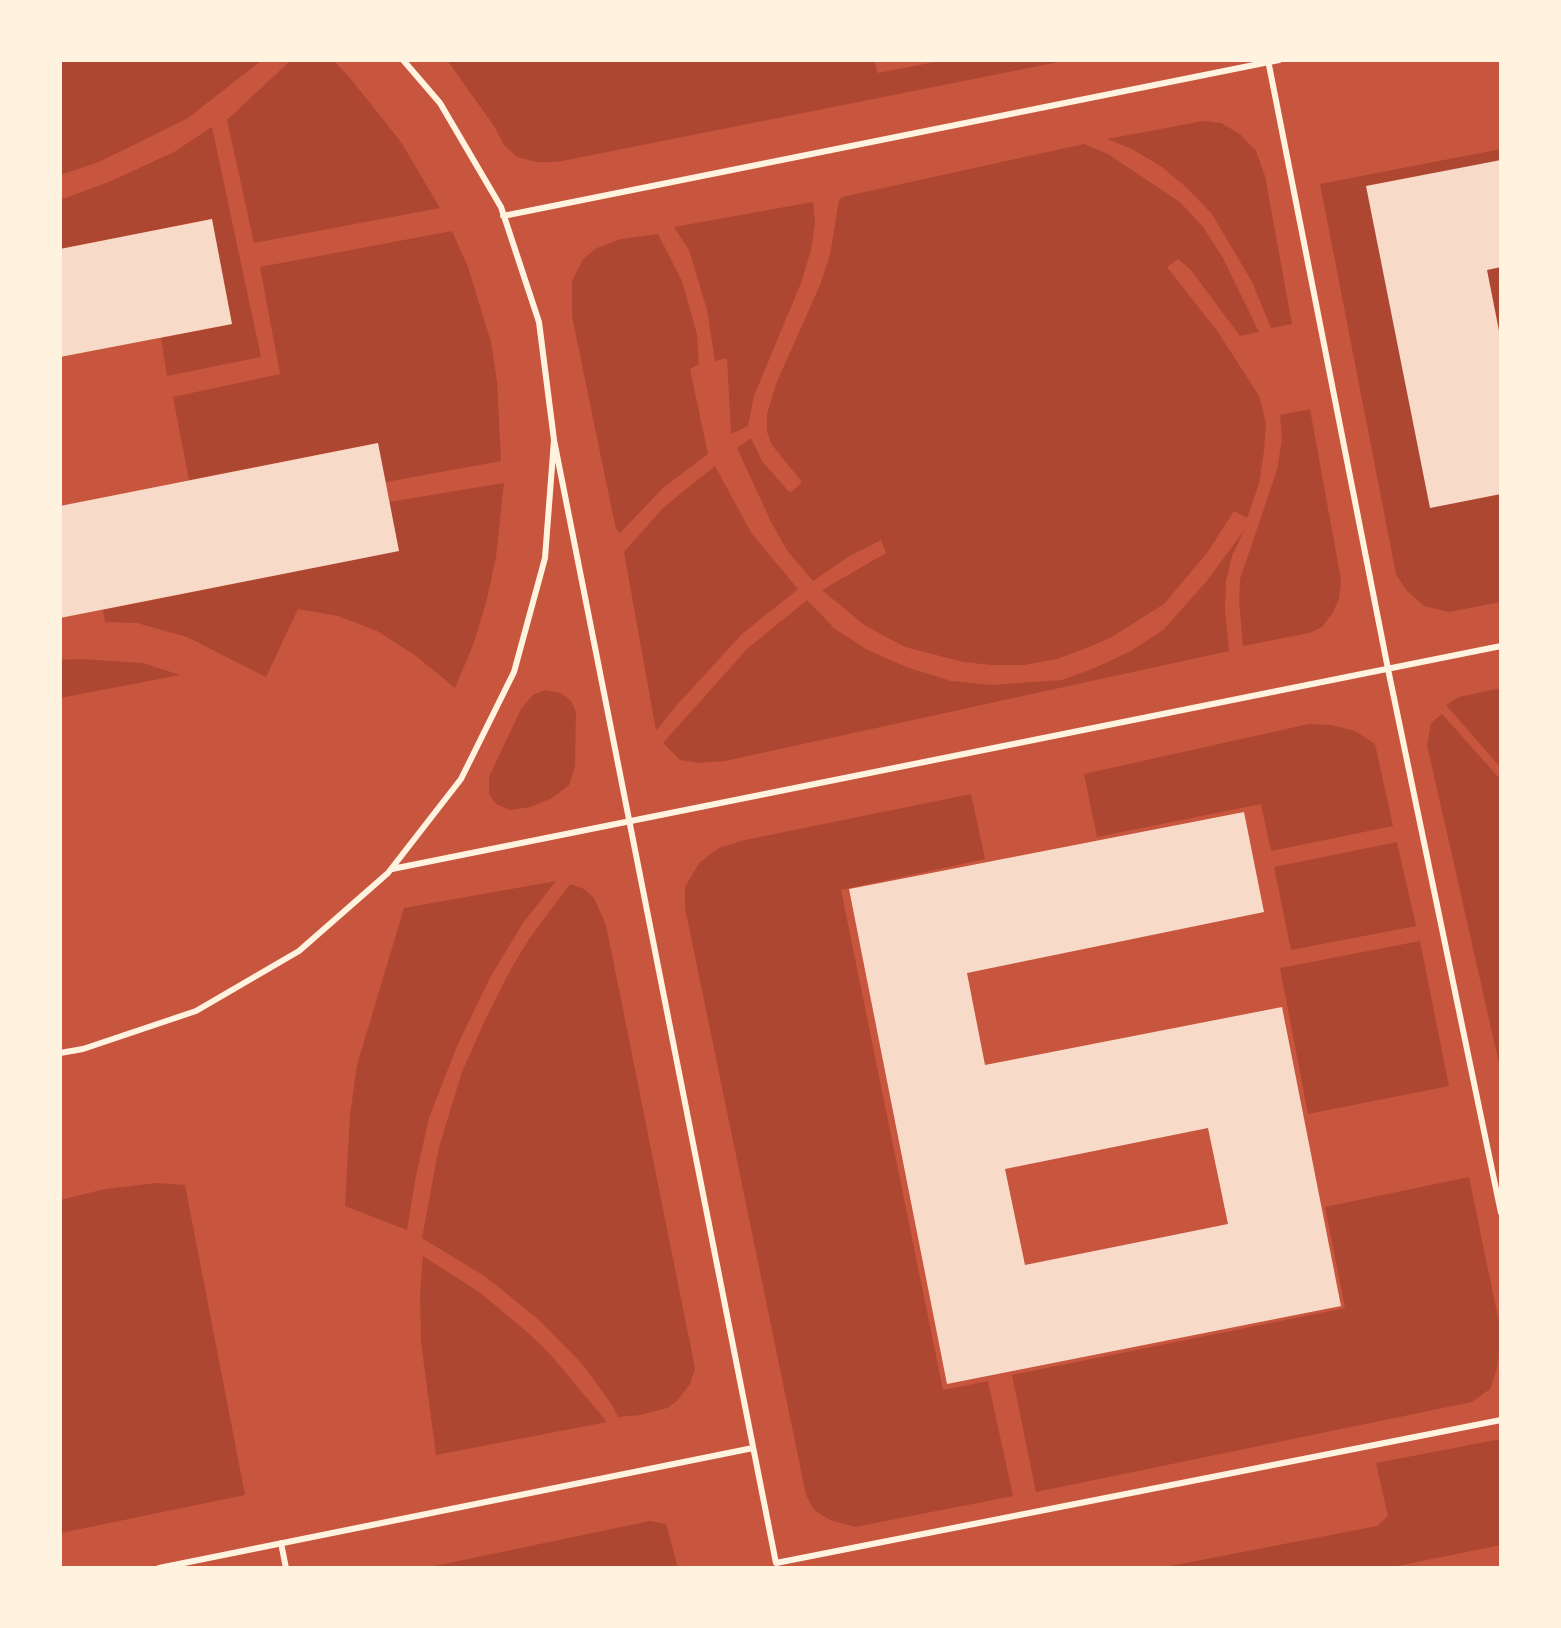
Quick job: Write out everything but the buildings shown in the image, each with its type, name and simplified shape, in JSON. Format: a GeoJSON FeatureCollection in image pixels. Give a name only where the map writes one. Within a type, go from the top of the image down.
{"type":"FeatureCollection","features":[{"type":"Feature","properties":{"kind":"lane"},"geometry":{"type":"LineString","coordinates":[[403,60],[440,103],[503,216],[539,322],[554,440],[776,1563],[1501,1420]]}},
{"type":"Feature","properties":{"kind":"lane"},"geometry":{"type":"LineString","coordinates":[[503,216],[1279,60]]}},
{"type":"Feature","properties":{"kind":"lane"},"geometry":{"type":"LineString","coordinates":[[1268,61],[1388,669],[1501,1213]]}},
{"type":"Feature","properties":{"kind":"lane"},"geometry":{"type":"LineString","coordinates":[[60,1053],[83,1049],[196,1011],[299,951],[392,869],[461,779],[514,672],[545,558],[554,440]]}},
{"type":"Feature","properties":{"kind":"lane"},"geometry":{"type":"LineString","coordinates":[[392,869],[1501,646]]}},
{"type":"Feature","properties":{"kind":"lane"},"geometry":{"type":"LineString","coordinates":[[159,1568],[753,1448]]}},
{"type":"Feature","properties":{"kind":"lane"},"geometry":{"type":"LineString","coordinates":[[281,1543],[286,1568]]}},
{"type":"Feature","properties":{"kind":"shaded area"},"geometry":{"type":"Polygon","coordinates":[[[60,60],[262,60],[188,118],[99,162],[60,175],[60,60]]]}},
{"type":"Feature","properties":{"kind":"shaded area"},"geometry":{"type":"Polygon","coordinates":[[[291,60],[333,60],[401,142],[440,208],[254,243],[227,120],[291,60]]]}},
{"type":"Feature","properties":{"kind":"shaded area"},"geometry":{"type":"Polygon","coordinates":[[[447,60],[874,60],[878,73],[945,60],[1069,60],[557,162],[536,162],[517,157],[504,145],[447,60]]]}},
{"type":"Feature","properties":{"kind":"shaded area"},"geometry":{"type":"Polygon","coordinates":[[[1203,121],[1221,123],[1240,134],[1256,151],[1265,176],[1292,324],[1271,328],[1252,282],[1212,214],[1187,188],[1162,167],[1132,149],[1107,139],[1203,121]]]}},
{"type":"Feature","properties":{"kind":"shaded area"},"geometry":{"type":"Polygon","coordinates":[[[212,127],[261,357],[167,376],[161,338],[232,324],[211,219],[60,249],[60,200],[109,182],[174,152],[212,127]]]}},
{"type":"Feature","properties":{"kind":"shaded area"},"geometry":{"type":"Polygon","coordinates":[[[1084,144],[1108,154],[1180,202],[1203,227],[1223,258],[1259,332],[1240,336],[1190,269],[1178,259],[1167,267],[1218,332],[1259,396],[1266,423],[1264,451],[1259,484],[1247,518],[1234,511],[1207,553],[1164,604],[1110,638],[1084,649],[1057,659],[1024,665],[992,665],[963,662],[905,647],[864,625],[822,590],[886,553],[881,540],[848,557],[813,581],[788,552],[737,448],[751,438],[762,461],[790,493],[802,482],[772,445],[767,432],[767,414],[776,384],[820,285],[830,255],[842,197],[1084,144]]]}},
{"type":"Feature","properties":{"kind":"shaded area"},"geometry":{"type":"Polygon","coordinates":[[[1501,149],[1501,602],[1449,612],[1424,606],[1406,590],[1396,574],[1320,184],[1501,149]]]}},
{"type":"Feature","properties":{"kind":"shaded area"},"geometry":{"type":"Polygon","coordinates":[[[813,202],[815,223],[811,250],[801,283],[754,396],[748,426],[731,434],[727,358],[715,361],[707,310],[689,250],[674,227],[813,202]]]}},
{"type":"Feature","properties":{"kind":"shaded area"},"geometry":{"type":"Polygon","coordinates":[[[452,231],[468,267],[491,342],[497,382],[501,461],[386,482],[377,443],[189,480],[173,397],[280,374],[260,267],[452,231]]]}},
{"type":"Feature","properties":{"kind":"shaded area"},"geometry":{"type":"Polygon","coordinates":[[[658,234],[682,281],[697,334],[699,364],[690,369],[708,454],[663,488],[620,533],[616,529],[572,316],[572,281],[583,259],[597,248],[621,239],[658,234]]]}},
{"type":"Feature","properties":{"kind":"shaded area"},"geometry":{"type":"Polygon","coordinates":[[[1310,409],[1341,580],[1339,599],[1322,627],[1309,633],[1243,646],[1240,579],[1277,470],[1282,440],[1280,415],[1310,409]]]}},
{"type":"Feature","properties":{"kind":"shaded area"},"geometry":{"type":"Polygon","coordinates":[[[715,466],[752,534],[798,589],[743,633],[656,731],[624,552],[664,507],[715,466]]]}},
{"type":"Feature","properties":{"kind":"shaded area"},"geometry":{"type":"Polygon","coordinates":[[[504,483],[496,557],[486,603],[455,688],[416,656],[377,631],[338,616],[298,609],[266,677],[187,637],[137,623],[105,622],[103,610],[399,551],[389,502],[504,483]]]}},
{"type":"Feature","properties":{"kind":"shaded area"},"geometry":{"type":"Polygon","coordinates":[[[1245,529],[1232,556],[1226,581],[1229,651],[725,761],[699,763],[680,760],[663,743],[747,649],[807,600],[835,629],[866,649],[906,667],[951,681],[992,685],[1062,680],[1131,651],[1163,630],[1206,582],[1245,529]]]}},
{"type":"Feature","properties":{"kind":"shaded area"},"geometry":{"type":"Polygon","coordinates":[[[60,660],[143,663],[180,675],[60,698],[60,660]]]}},
{"type":"Feature","properties":{"kind":"shaded area"},"geometry":{"type":"Polygon","coordinates":[[[1501,688],[1501,768],[1446,705],[1459,697],[1501,688]]]}},
{"type":"Feature","properties":{"kind":"shaded area"},"geometry":{"type":"Polygon","coordinates":[[[545,690],[561,693],[571,701],[576,712],[575,767],[569,785],[552,798],[531,807],[510,810],[496,804],[489,794],[489,777],[521,709],[533,695],[545,690]]]}},
{"type":"Feature","properties":{"kind":"shaded area"},"geometry":{"type":"Polygon","coordinates":[[[1442,714],[1501,780],[1501,1072],[1427,745],[1431,723],[1442,714]]]}},
{"type":"Feature","properties":{"kind":"shaded area"},"geometry":{"type":"Polygon","coordinates":[[[1309,724],[1355,731],[1375,744],[1393,826],[1271,851],[1261,804],[1097,837],[1084,774],[1309,724]]]}},
{"type":"Feature","properties":{"kind":"shaded area"},"geometry":{"type":"Polygon","coordinates":[[[971,794],[985,859],[841,890],[943,1390],[988,1381],[1013,1496],[855,1527],[830,1520],[814,1510],[806,1495],[685,908],[685,887],[699,863],[719,848],[971,794]]]}},
{"type":"Feature","properties":{"kind":"shaded area"},"geometry":{"type":"Polygon","coordinates":[[[1397,842],[1416,926],[1291,950],[1274,867],[1397,842]]]}},
{"type":"Feature","properties":{"kind":"shaded area"},"geometry":{"type":"Polygon","coordinates":[[[556,881],[523,923],[491,976],[457,1046],[429,1118],[407,1230],[345,1206],[350,1115],[357,1065],[404,908],[556,881]]]}},
{"type":"Feature","properties":{"kind":"shaded area"},"geometry":{"type":"Polygon","coordinates":[[[570,884],[584,889],[594,898],[606,925],[695,1368],[690,1384],[677,1401],[667,1408],[640,1415],[618,1417],[583,1365],[539,1320],[486,1277],[422,1238],[439,1147],[462,1072],[512,967],[570,884]]]}},
{"type":"Feature","properties":{"kind":"shaded area"},"geometry":{"type":"Polygon","coordinates":[[[1420,941],[1449,1086],[1308,1114],[1280,968],[1420,941]]]}},
{"type":"Feature","properties":{"kind":"shaded area"},"geometry":{"type":"Polygon","coordinates":[[[1469,1177],[1501,1332],[1497,1368],[1490,1389],[1472,1402],[1036,1492],[1012,1375],[1345,1308],[1325,1207],[1469,1177]]]}},
{"type":"Feature","properties":{"kind":"shaded area"},"geometry":{"type":"Polygon","coordinates":[[[157,1183],[185,1185],[245,1495],[61,1533],[60,1200],[105,1189],[157,1183]]]}},
{"type":"Feature","properties":{"kind":"shaded area"},"geometry":{"type":"Polygon","coordinates":[[[423,1256],[482,1294],[527,1332],[549,1353],[607,1422],[436,1455],[421,1342],[423,1256]]]}},
{"type":"Feature","properties":{"kind":"shaded area"},"geometry":{"type":"Polygon","coordinates":[[[1501,1439],[1501,1545],[1388,1568],[1160,1568],[1377,1526],[1388,1516],[1376,1463],[1501,1439]]]}},
{"type":"Feature","properties":{"kind":"shaded area"},"geometry":{"type":"Polygon","coordinates":[[[650,1521],[666,1524],[678,1568],[425,1568],[650,1521]]]}}]}
